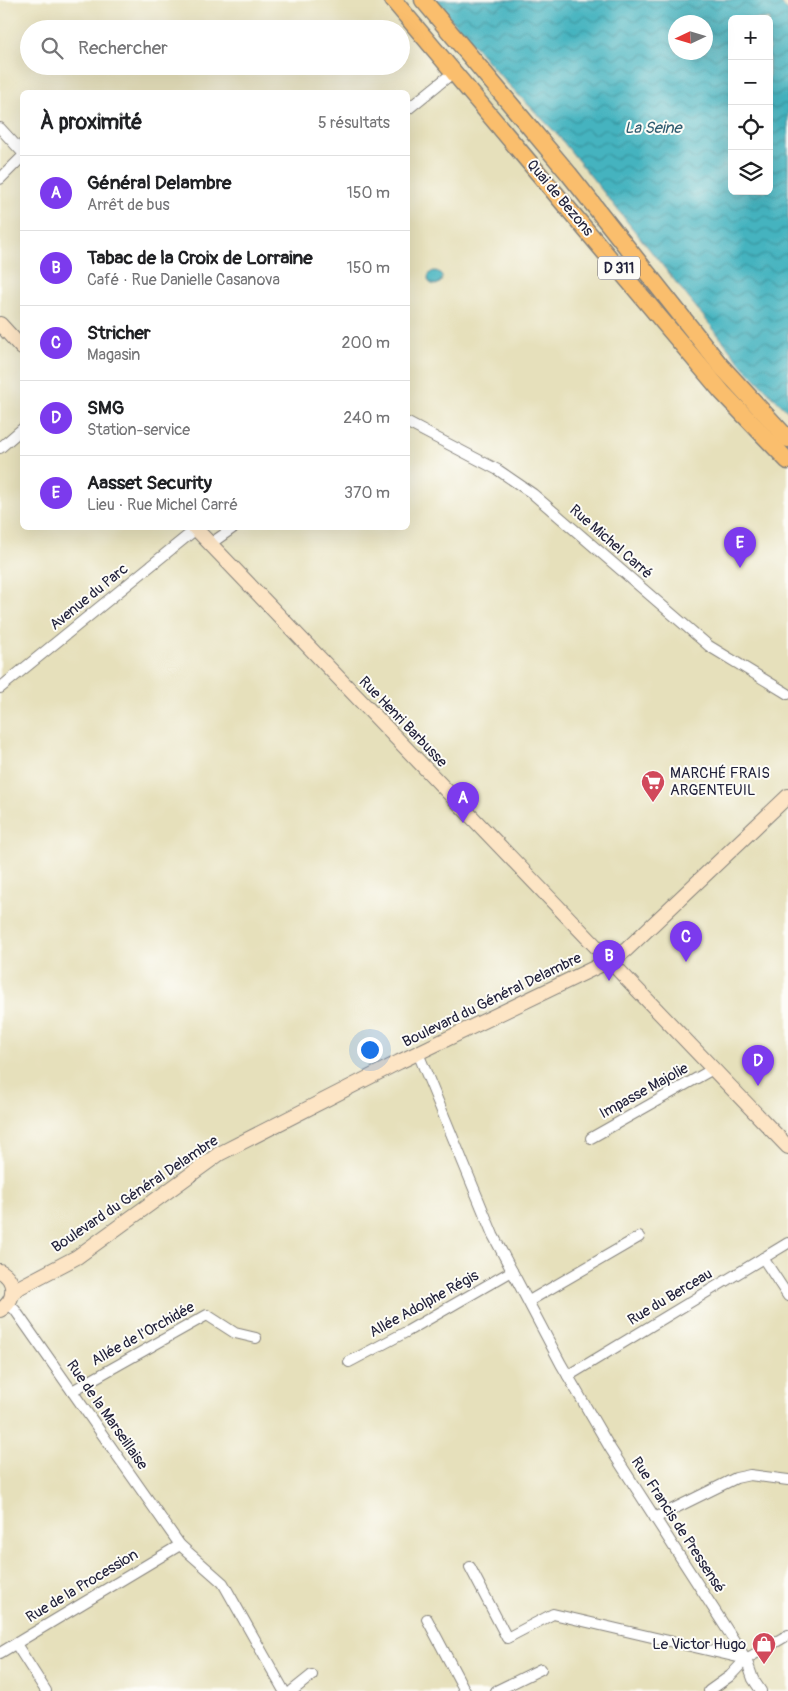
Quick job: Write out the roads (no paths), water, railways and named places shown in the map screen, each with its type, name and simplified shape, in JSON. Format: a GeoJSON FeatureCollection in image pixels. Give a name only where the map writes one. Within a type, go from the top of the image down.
{"type":"FeatureCollection","features":[{"type":"Feature","properties":{"kind":"main road","name":"D 311"},"geometry":{"type":"LineString","coordinates":[[380,0],[387,6],[406,14]]}},
{"type":"Feature","properties":{"kind":"main road","name":"Quai de Bezons"},"geometry":{"type":"LineString","coordinates":[[393,0],[722,392],[788,461]]}},
{"type":"Feature","properties":{"kind":"main road","name":"Quai de Bezons"},"geometry":{"type":"LineString","coordinates":[[423,0],[499,89],[720,366],[788,439]]}},
{"type":"Feature","properties":{"kind":"main road"},"geometry":{"type":"LineString","coordinates":[[449,30],[454,71],[499,89]]}},
{"type":"Feature","properties":{"kind":"street"},"geometry":{"type":"LineString","coordinates":[[410,107],[454,71]]}},
{"type":"Feature","properties":{"kind":"street"},"geometry":{"type":"LineString","coordinates":[[0,128],[20,150]]}},
{"type":"Feature","properties":{"kind":"street"},"geometry":{"type":"LineString","coordinates":[[0,179],[20,159]]}},
{"type":"Feature","properties":{"kind":"street"},"geometry":{"type":"LineString","coordinates":[[0,324],[20,346]]}},
{"type":"Feature","properties":{"kind":"street","name":"Rue Michel Carré"},"geometry":{"type":"LineString","coordinates":[[410,425],[498,470],[533,494],[708,646],[788,694]]}},
{"type":"Feature","properties":{"kind":"street"},"geometry":{"type":"LineString","coordinates":[[0,448],[20,431]]}},
{"type":"Feature","properties":{"kind":"street","name":"Avenue du Parc"},"geometry":{"type":"LineString","coordinates":[[0,688],[194,530]]}},
{"type":"Feature","properties":{"kind":"street","name":"Rue Henri Barbusse"},"geometry":{"type":"LineString","coordinates":[[198,530],[788,1147]]}},
{"type":"Feature","properties":{"kind":"street"},"geometry":{"type":"LineString","coordinates":[[210,544],[230,530]]}},
{"type":"Feature","properties":{"kind":"street","name":"Boulevard du Général Delambre"},"geometry":{"type":"LineString","coordinates":[[7,1303],[20,1287],[88,1249],[219,1154],[418,1053],[610,961],[626,950],[788,796]]}},
{"type":"Feature","properties":{"kind":"street","name":"Rue Francis de Pressensé"},"geometry":{"type":"LineString","coordinates":[[418,1053],[493,1235],[568,1376],[610,1448],[746,1659],[754,1679],[762,1691]]}},
{"type":"Feature","properties":{"kind":"street","name":"Impasse Majolie"},"geometry":{"type":"LineString","coordinates":[[591,1138],[713,1069]]}},
{"type":"Feature","properties":{"kind":"street"},"geometry":{"type":"LineString","coordinates":[[529,1301],[640,1237]]}},
{"type":"Feature","properties":{"kind":"street","name":"Rue du Berceau"},"geometry":{"type":"LineString","coordinates":[[568,1376],[788,1243]]}},
{"type":"Feature","properties":{"kind":"street"},"geometry":{"type":"LineString","coordinates":[[762,1258],[788,1296]]}},
{"type":"Feature","properties":{"kind":"street","name":"Boulevard du Général Delambre"},"geometry":{"type":"LineString","coordinates":[[4,1273],[24,1276],[52,1270]]}},
{"type":"Feature","properties":{"kind":"street","name":"Allée Adolphe Régis"},"geometry":{"type":"LineString","coordinates":[[349,1362],[406,1332],[512,1271]]}},
{"type":"Feature","properties":{"kind":"street"},"geometry":{"type":"LineString","coordinates":[[4,1273],[12,1283],[7,1303]]}},
{"type":"Feature","properties":{"kind":"street","name":"Rue de la Marseillaise"},"geometry":{"type":"LineString","coordinates":[[7,1303],[72,1391],[180,1545],[223,1583],[284,1691]]}},
{"type":"Feature","properties":{"kind":"street","name":"Allée de l'Orchidée"},"geometry":{"type":"LineString","coordinates":[[72,1391],[207,1315],[235,1333],[256,1338]]}},
{"type":"Feature","properties":{"kind":"street"},"geometry":{"type":"LineString","coordinates":[[655,1518],[736,1478],[750,1475],[788,1480]]}},
{"type":"Feature","properties":{"kind":"street","name":"Rue de la Procession"},"geometry":{"type":"LineString","coordinates":[[0,1653],[180,1545]]}},
{"type":"Feature","properties":{"kind":"street"},"geometry":{"type":"LineString","coordinates":[[470,1566],[507,1638],[553,1614],[746,1659]]}},
{"type":"Feature","properties":{"kind":"street"},"geometry":{"type":"LineString","coordinates":[[427,1619],[465,1691]]}},
{"type":"Feature","properties":{"kind":"street"},"geometry":{"type":"LineString","coordinates":[[709,1691],[730,1676],[746,1659],[788,1635]]}},
{"type":"Feature","properties":{"kind":"street"},"geometry":{"type":"LineString","coordinates":[[16,1644],[46,1691]]}},
{"type":"Feature","properties":{"kind":"street"},"geometry":{"type":"LineString","coordinates":[[496,1691],[541,1669]]}},
{"type":"Feature","properties":{"kind":"street"},"geometry":{"type":"LineString","coordinates":[[292,1691],[312,1675]]}},
{"type":"Feature","properties":{"kind":"water","name":"La Seine"},"geometry":{"type":"Polygon","coordinates":[[[434,0],[778,0],[788,11],[788,412],[744,367],[556,133],[505,81],[434,0]]]}},
{"type":"Feature","properties":{"kind":"water"},"geometry":{"type":"Polygon","coordinates":[[[435,271],[440,273],[442,278],[440,283],[435,285],[430,283],[428,278],[430,273],[435,271]]]}},
{"type":"Feature","properties":{"kind":"place","name":"Aasset Security"},"geometry":{"type":"Point","coordinates":[740,568]}},
{"type":"Feature","properties":{"kind":"place","name":"MARCHÉ FRAIS ARGENTEUIL"},"geometry":{"type":"Point","coordinates":[653,803]}},
{"type":"Feature","properties":{"kind":"place","name":"Général Delambre"},"geometry":{"type":"Point","coordinates":[463,823]}},
{"type":"Feature","properties":{"kind":"place","name":"Stricher"},"geometry":{"type":"Point","coordinates":[686,962]}},
{"type":"Feature","properties":{"kind":"place","name":"Tabac de la Croix de Lorraine"},"geometry":{"type":"Point","coordinates":[609,981]}},
{"type":"Feature","properties":{"kind":"place","name":"SMG"},"geometry":{"type":"Point","coordinates":[758,1086]}},
{"type":"Feature","properties":{"kind":"place","name":"Le Victor Hugo"},"geometry":{"type":"Point","coordinates":[764,1665]}}]}
